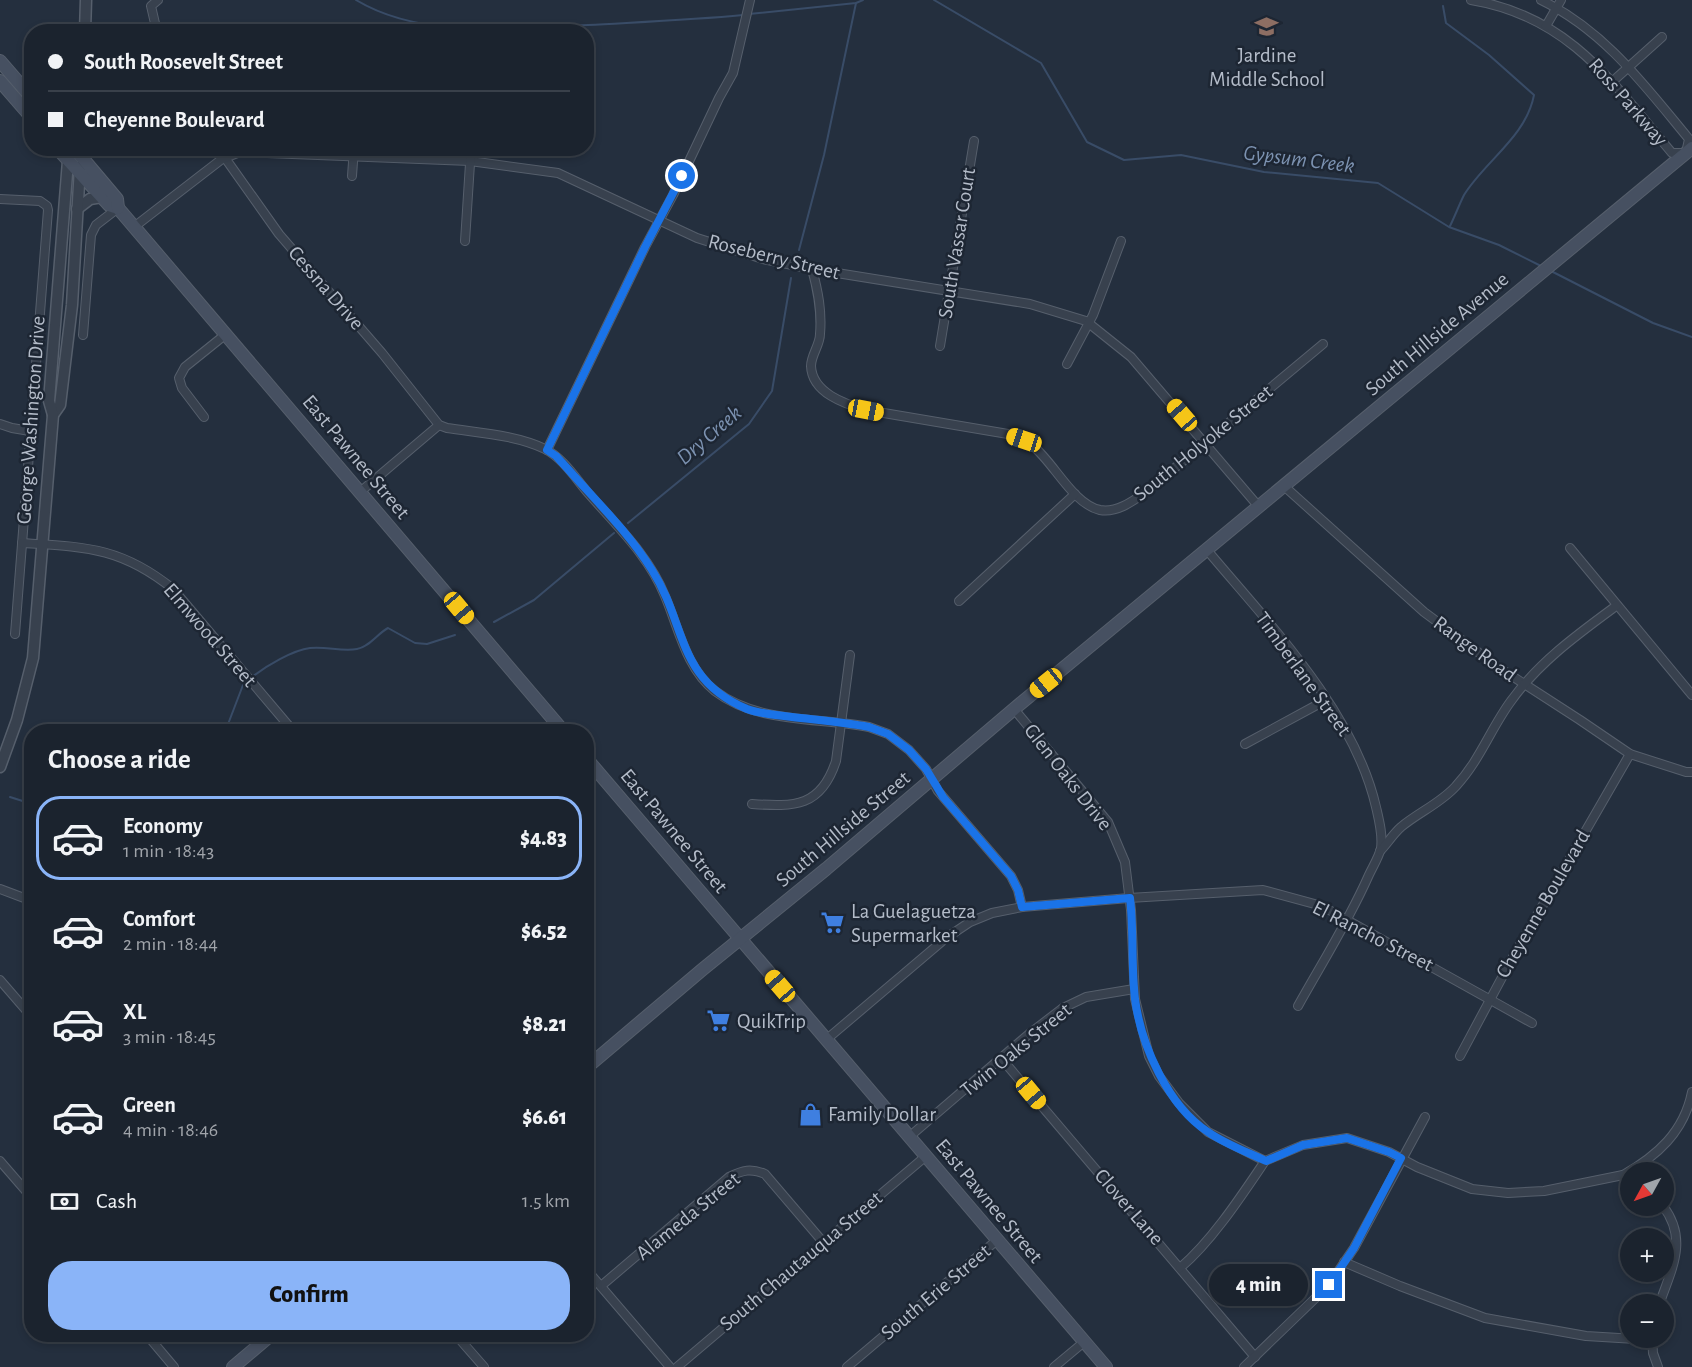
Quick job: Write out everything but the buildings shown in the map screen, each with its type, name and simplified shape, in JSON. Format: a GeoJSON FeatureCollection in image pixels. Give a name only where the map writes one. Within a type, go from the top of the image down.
{"type":"FeatureCollection","features":[{"type":"Feature","properties":{"kind":"main road"},"geometry":{"type":"LineString","coordinates":[[0,61],[24,89]]}},
{"type":"Feature","properties":{"kind":"main road"},"geometry":{"type":"LineString","coordinates":[[0,81],[24,109]]}},
{"type":"Feature","properties":{"kind":"main road","name":"South Hillside Avenue"},"geometry":{"type":"LineString","coordinates":[[1207,550],[1689,150]]}},
{"type":"Feature","properties":{"kind":"main road","name":"East Pawnee Street"},"geometry":{"type":"LineString","coordinates":[[76,156],[79,171],[109,205],[118,208],[557,724]]}},
{"type":"Feature","properties":{"kind":"main road","name":"East Pawnee Street"},"geometry":{"type":"LineString","coordinates":[[79,156],[117,199],[118,208]]}},
{"type":"Feature","properties":{"kind":"main road","name":"South Hillside Street"},"geometry":{"type":"LineString","coordinates":[[594,1061],[1207,550]]}},
{"type":"Feature","properties":{"kind":"main road","name":"East Pawnee Street"},"geometry":{"type":"LineString","coordinates":[[594,767],[1106,1367]]}},
{"type":"Feature","properties":{"kind":"main road"},"geometry":{"type":"LineString","coordinates":[[233,1367],[263,1342]]}},
{"type":"Feature","properties":{"kind":"street"},"geometry":{"type":"LineString","coordinates":[[85,24],[86,0]]}},
{"type":"Feature","properties":{"kind":"street"},"geometry":{"type":"LineString","coordinates":[[156,24],[151,6],[158,0]]}},
{"type":"Feature","properties":{"kind":"street"},"geometry":{"type":"LineString","coordinates":[[547,450],[733,73],[750,0]]}},
{"type":"Feature","properties":{"kind":"street","name":"Ross Parkway"},"geometry":{"type":"LineString","coordinates":[[1471,0],[1502,8],[1546,26],[1577,47],[1613,81],[1672,153],[1689,150],[1689,139],[1629,67],[1592,31],[1559,4],[1541,0]]}},
{"type":"Feature","properties":{"kind":"street"},"geometry":{"type":"LineString","coordinates":[[1546,26],[1559,4]]}},
{"type":"Feature","properties":{"kind":"street"},"geometry":{"type":"LineString","coordinates":[[1613,81],[1662,37]]}},
{"type":"Feature","properties":{"kind":"street","name":"South Vassar Court"},"geometry":{"type":"LineString","coordinates":[[940,346],[974,141]]}},
{"type":"Feature","properties":{"kind":"street"},"geometry":{"type":"LineString","coordinates":[[0,767],[17,720],[33,658],[53,415],[49,401],[75,156]]}},
{"type":"Feature","properties":{"kind":"street","name":"Roseberry Street"},"geometry":{"type":"LineString","coordinates":[[134,227],[230,156]]}},
{"type":"Feature","properties":{"kind":"street"},"geometry":{"type":"LineString","coordinates":[[352,176],[354,156]]}},
{"type":"Feature","properties":{"kind":"street","name":"Roseberry Street"},"geometry":{"type":"LineString","coordinates":[[398,156],[470,161],[558,173],[697,238],[763,259],[1030,304],[1089,323],[1102,331],[1131,357],[1259,507]]}},
{"type":"Feature","properties":{"kind":"street"},"geometry":{"type":"LineString","coordinates":[[465,241],[470,156]]}},
{"type":"Feature","properties":{"kind":"street","name":"Cessna Drive"},"geometry":{"type":"LineString","coordinates":[[225,158],[279,234],[382,353],[439,425]]}},
{"type":"Feature","properties":{"kind":"street"},"geometry":{"type":"LineString","coordinates":[[53,415],[60,405],[72,305],[79,171]]}},
{"type":"Feature","properties":{"kind":"street"},"geometry":{"type":"LineString","coordinates":[[77,209],[88,200],[102,198]]}},
{"type":"Feature","properties":{"kind":"street","name":"George Washington Drive"},"geometry":{"type":"LineString","coordinates":[[0,199],[40,201],[47,206],[15,634]]}},
{"type":"Feature","properties":{"kind":"street"},"geometry":{"type":"LineString","coordinates":[[83,335],[91,235],[96,225],[118,208]]}},
{"type":"Feature","properties":{"kind":"street"},"geometry":{"type":"LineString","coordinates":[[1067,364],[1089,323],[1121,241]]}},
{"type":"Feature","properties":{"kind":"street","name":"South Holyoke Street"},"geometry":{"type":"LineString","coordinates":[[812,269],[821,311],[820,338],[811,364],[814,380],[825,391],[844,403],[866,410],[1008,434],[1024,440],[1042,454],[1082,501],[1101,510],[1127,505],[1146,492],[1323,344]]}},
{"type":"Feature","properties":{"kind":"street"},"geometry":{"type":"LineString","coordinates":[[204,417],[182,388],[179,378],[185,367],[226,334]]}},
{"type":"Feature","properties":{"kind":"street"},"geometry":{"type":"LineString","coordinates":[[0,424],[30,431]]}},
{"type":"Feature","properties":{"kind":"street"},"geometry":{"type":"LineString","coordinates":[[360,492],[439,425],[529,443],[547,450],[556,456],[646,561],[665,595],[687,654],[706,683],[723,696],[749,710],[879,730],[899,741],[926,769],[943,797],[1011,876],[1018,890],[1022,907]]}},
{"type":"Feature","properties":{"kind":"street","name":"Range Road"},"geometry":{"type":"LineString","coordinates":[[1284,486],[1424,612],[1497,667],[1630,754],[1692,772]]}},
{"type":"Feature","properties":{"kind":"street"},"geometry":{"type":"LineString","coordinates":[[959,601],[1075,494]]}},
{"type":"Feature","properties":{"kind":"street","name":"Elmwood Street"},"geometry":{"type":"LineString","coordinates":[[22,543],[97,550],[124,558],[151,572],[173,589],[287,724]]}},
{"type":"Feature","properties":{"kind":"street"},"geometry":{"type":"LineString","coordinates":[[1570,548],[1692,695]]}},
{"type":"Feature","properties":{"kind":"street","name":"Timberlane Street"},"geometry":{"type":"LineString","coordinates":[[1207,550],[1291,649],[1350,738],[1367,777],[1381,830],[1381,848],[1347,919],[1298,1006]]}},
{"type":"Feature","properties":{"kind":"street"},"geometry":{"type":"LineString","coordinates":[[1378,854],[1401,828],[1427,811],[1455,787],[1478,759],[1510,702],[1524,684],[1561,647],[1616,606]]}},
{"type":"Feature","properties":{"kind":"street"},"geometry":{"type":"LineString","coordinates":[[752,804],[785,807],[807,800],[822,789],[830,777],[836,761],[850,655]]}},
{"type":"Feature","properties":{"kind":"street"},"geometry":{"type":"LineString","coordinates":[[1245,744],[1326,700]]}},
{"type":"Feature","properties":{"kind":"street","name":"Glen Oaks Drive"},"geometry":{"type":"LineString","coordinates":[[1014,709],[1108,822],[1125,862],[1130,898],[1135,999],[1149,1056],[1159,1076],[1179,1103],[1208,1132],[1266,1161]]}},
{"type":"Feature","properties":{"kind":"street","name":"Cheyenne Boulevard"},"geometry":{"type":"LineString","coordinates":[[1460,1056],[1490,999],[1630,754]]}},
{"type":"Feature","properties":{"kind":"street"},"geometry":{"type":"LineString","coordinates":[[0,889],[24,898]]}},
{"type":"Feature","properties":{"kind":"street","name":"El Rancho Street"},"geometry":{"type":"LineString","coordinates":[[827,1039],[946,938],[969,922],[992,913],[1022,907],[1263,890],[1322,906],[1532,1023]]}},
{"type":"Feature","properties":{"kind":"street"},"geometry":{"type":"LineString","coordinates":[[0,980],[24,1008]]}},
{"type":"Feature","properties":{"kind":"street","name":"Twin Oaks Street"},"geometry":{"type":"LineString","coordinates":[[909,1137],[1063,1008],[1086,997],[1134,989]]}},
{"type":"Feature","properties":{"kind":"street","name":"Clover Lane"},"geometry":{"type":"LineString","coordinates":[[1001,1058],[1256,1357]]}},
{"type":"Feature","properties":{"kind":"street"},"geometry":{"type":"LineString","coordinates":[[1646,1162],[1669,1140],[1688,1110],[1692,1092]]}},
{"type":"Feature","properties":{"kind":"street"},"geometry":{"type":"LineString","coordinates":[[1244,1367],[1329,1285],[1354,1248],[1401,1158],[1425,1118]]}},
{"type":"Feature","properties":{"kind":"street"},"geometry":{"type":"LineString","coordinates":[[1180,1268],[1194,1257],[1266,1161],[1303,1145],[1347,1138],[1389,1152],[1472,1189],[1508,1193],[1544,1191],[1620,1178]]}},
{"type":"Feature","properties":{"kind":"street","name":"South Chautauqua Street"},"geometry":{"type":"LineString","coordinates":[[677,1367],[926,1156]]}},
{"type":"Feature","properties":{"kind":"street"},"geometry":{"type":"LineString","coordinates":[[0,1161],[24,1189]]}},
{"type":"Feature","properties":{"kind":"street","name":"Alameda Street"},"geometry":{"type":"LineString","coordinates":[[601,1286],[729,1178],[746,1169],[754,1169],[765,1174],[823,1242]]}},
{"type":"Feature","properties":{"kind":"street"},"geometry":{"type":"LineString","coordinates":[[1663,1294],[1677,1253],[1678,1240],[1669,1216]]}},
{"type":"Feature","properties":{"kind":"street","name":"South Erie Street"},"geometry":{"type":"LineString","coordinates":[[847,1367],[997,1240]]}},
{"type":"Feature","properties":{"kind":"street"},"geometry":{"type":"LineString","coordinates":[[1344,1262],[1400,1287],[1485,1317],[1586,1336],[1620,1338]]}},
{"type":"Feature","properties":{"kind":"street"},"geometry":{"type":"LineString","coordinates":[[594,1278],[670,1367]]}},
{"type":"Feature","properties":{"kind":"street"},"geometry":{"type":"LineString","coordinates":[[1054,1367],[1084,1341]]}},
{"type":"Feature","properties":{"kind":"street"},"geometry":{"type":"LineString","coordinates":[[153,1342],[174,1367]]}},
{"type":"Feature","properties":{"kind":"street"},"geometry":{"type":"LineString","coordinates":[[462,1342],[484,1367]]}},
{"type":"Feature","properties":{"kind":"street"},"geometry":{"type":"LineString","coordinates":[[1654,1348],[1658,1367]]}},
{"type":"Feature","properties":{"kind":"waterway","name":"Gypsum Creek"},"geometry":{"type":"LineString","coordinates":[[356,0],[382,13],[427,24]]}},
{"type":"Feature","properties":{"kind":"waterway","name":"Gypsum Creek"},"geometry":{"type":"LineString","coordinates":[[749,14],[856,3],[863,0]]}},
{"type":"Feature","properties":{"kind":"waterway","name":"Gypsum Creek"},"geometry":{"type":"LineString","coordinates":[[934,0],[1041,63],[1087,142],[1124,160],[1181,155],[1264,172],[1378,183],[1449,227],[1499,245],[1541,266]]}},
{"type":"Feature","properties":{"kind":"waterway","name":"Dry Creek"},"geometry":{"type":"LineString","coordinates":[[799,250],[824,155],[856,3]]}},
{"type":"Feature","properties":{"kind":"waterway"},"geometry":{"type":"LineString","coordinates":[[1443,6],[1446,23],[1489,55],[1534,95],[1523,124],[1464,195],[1450,226]]}},
{"type":"Feature","properties":{"kind":"waterway","name":"Gypsum Creek"},"geometry":{"type":"LineString","coordinates":[[594,25],[743,15]]}},
{"type":"Feature","properties":{"kind":"waterway","name":"Gypsum Creek"},"geometry":{"type":"LineString","coordinates":[[1551,271],[1653,323],[1692,337]]}},
{"type":"Feature","properties":{"kind":"waterway","name":"Dry Creek"},"geometry":{"type":"LineString","coordinates":[[628,523],[749,424],[772,391],[791,278]]}},
{"type":"Feature","properties":{"kind":"waterway","name":"Dry Creek"},"geometry":{"type":"LineString","coordinates":[[494,622],[534,600],[614,533]]}},
{"type":"Feature","properties":{"kind":"waterway","name":"Dry Creek"},"geometry":{"type":"LineString","coordinates":[[252,677],[280,659],[303,649],[351,650],[361,648],[388,628],[415,643],[427,644],[455,635]]}},
{"type":"Feature","properties":{"kind":"waterway","name":"Dry Creek"},"geometry":{"type":"LineString","coordinates":[[228,724],[243,685],[248,681]]}},
{"type":"Feature","properties":{"kind":"waterway","name":"Dry Creek"},"geometry":{"type":"LineString","coordinates":[[10,797],[24,801]]}},
{"type":"Feature","properties":{"kind":"place","name":"Jardine Middle School"},"geometry":{"type":"Point","coordinates":[1267,27]}},
{"type":"Feature","properties":{"kind":"place","name":"La Guelaguetza Supermarket"},"geometry":{"type":"Point","coordinates":[833,923]}},
{"type":"Feature","properties":{"kind":"place","name":"QuikTrip"},"geometry":{"type":"Point","coordinates":[719,1021]}},
{"type":"Feature","properties":{"kind":"place","name":"Family Dollar"},"geometry":{"type":"Point","coordinates":[810,1114]}},
{"type":"Feature","properties":{"kind":"route"},"geometry":{"type":"LineString","coordinates":[[682,176],[645,247],[547,450],[567,468],[646,561],[665,595],[687,654],[699,674],[716,692],[749,710],[777,716],[856,724],[879,730],[899,741],[926,769],[938,791],[1011,876],[1016,883],[1022,907],[1130,898],[1135,999],[1149,1056],[1159,1076],[1179,1103],[1208,1132],[1266,1161],[1303,1145],[1347,1138],[1401,1158],[1354,1248],[1329,1285]]}}]}
